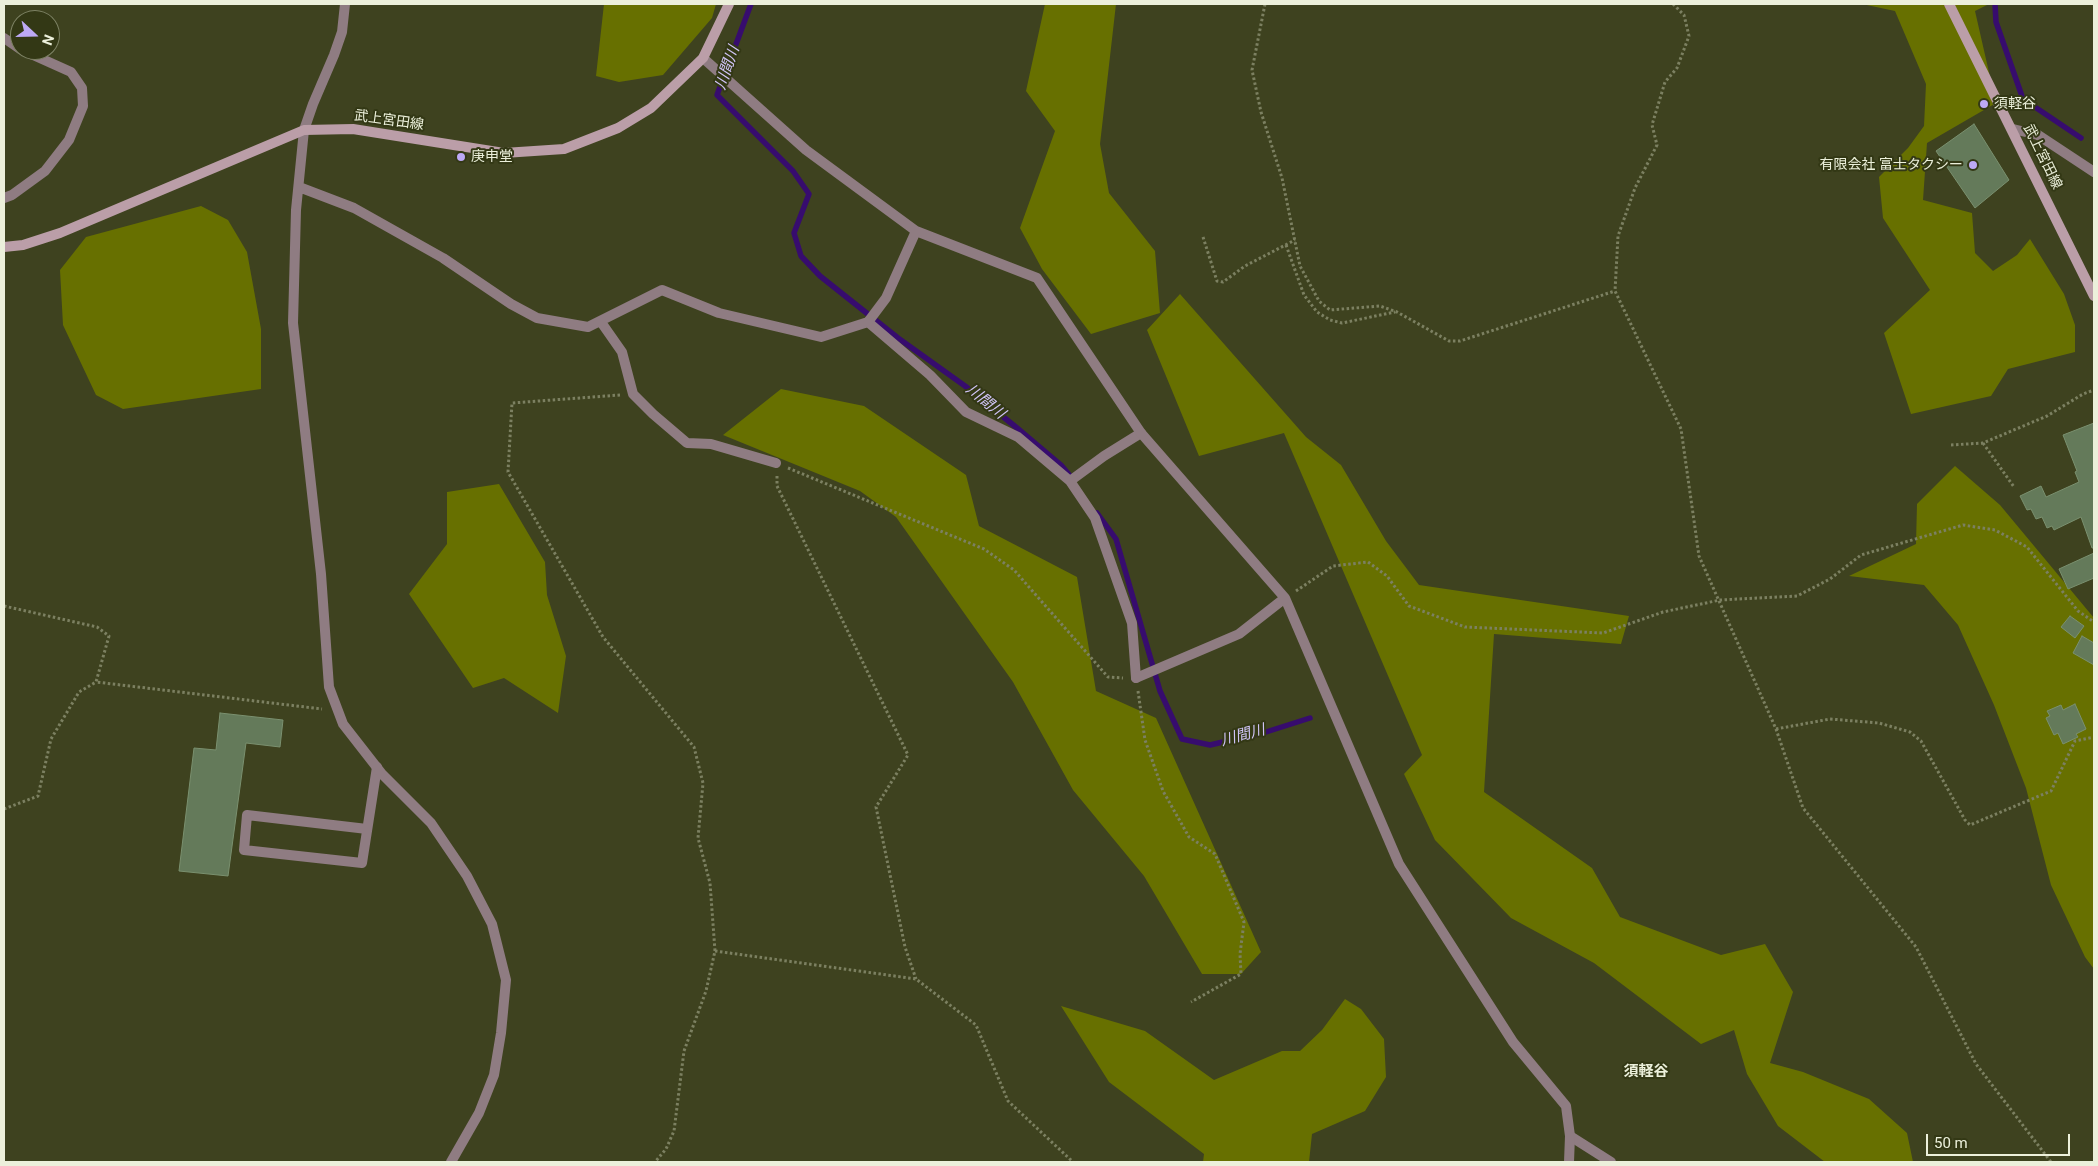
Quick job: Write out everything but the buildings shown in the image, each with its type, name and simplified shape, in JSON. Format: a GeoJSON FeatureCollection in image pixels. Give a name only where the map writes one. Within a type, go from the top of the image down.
{"type":"FeatureCollection","features":[{"type":"Feature","properties":{"kind":"main road","name":"武上宮田線"},"geometry":{"type":"LineString","coordinates":[[4,247],[23,245],[60,233],[304,130],[353,128],[504,153],[564,149],[618,128],[651,108],[703,58],[729,4]]}},
{"type":"Feature","properties":{"kind":"main road","name":"武上宮田線"},"geometry":{"type":"LineString","coordinates":[[1949,4],[2013,129],[2094,296]]}},
{"type":"Feature","properties":{"kind":"street"},"geometry":{"type":"LineString","coordinates":[[345,4],[342,32],[312,104],[304,130],[296,210],[292,324],[321,574],[329,687],[343,724],[377,767],[431,823],[467,876],[492,924],[506,980],[501,1033],[494,1075],[479,1113],[451,1162]]}},
{"type":"Feature","properties":{"kind":"street"},"geometry":{"type":"LineString","coordinates":[[703,58],[806,150],[916,231],[1038,278],[1141,433],[1285,598],[1399,864],[1512,1042],[1566,1106],[1570,1136],[1569,1162]]}},
{"type":"Feature","properties":{"kind":"street"},"geometry":{"type":"LineString","coordinates":[[4,198],[12,195],[45,171],[69,140],[83,106],[82,88],[71,72],[45,60]]}},
{"type":"Feature","properties":{"kind":"street"},"geometry":{"type":"LineString","coordinates":[[2013,129],[2038,135],[2094,172]]}},
{"type":"Feature","properties":{"kind":"street"},"geometry":{"type":"LineString","coordinates":[[299,187],[354,208],[443,258],[512,304],[537,318],[588,327],[662,290],[719,313],[821,337],[868,322],[886,298],[916,231]]}},
{"type":"Feature","properties":{"kind":"street"},"geometry":{"type":"LineString","coordinates":[[601,322],[622,352],[633,394],[687,443],[711,444],[776,463]]}},
{"type":"Feature","properties":{"kind":"street"},"geometry":{"type":"LineString","coordinates":[[868,322],[930,375],[966,412],[1018,437],[1070,481],[1095,518],[1132,623],[1136,678],[1239,634],[1285,598]]}},
{"type":"Feature","properties":{"kind":"street"},"geometry":{"type":"LineString","coordinates":[[1070,481],[1104,456],[1141,433]]}},
{"type":"Feature","properties":{"kind":"street"},"geometry":{"type":"LineString","coordinates":[[367,829],[247,815],[244,850],[362,863],[377,767]]}},
{"type":"Feature","properties":{"kind":"street"},"geometry":{"type":"LineString","coordinates":[[1570,1136],[1612,1162]]}},
{"type":"Feature","properties":{"kind":"path"},"geometry":{"type":"LineString","coordinates":[[1265,4],[1259,24],[1252,70],[1261,112],[1282,178],[1300,266],[1319,301],[1330,310],[1380,306],[1397,312],[1449,341],[1460,341],[1616,291]]}},
{"type":"Feature","properties":{"kind":"path"},"geometry":{"type":"LineString","coordinates":[[1673,4],[1684,15],[1689,36],[1677,68],[1665,82],[1652,125],[1657,145],[1635,188],[1618,236],[1616,291],[1681,429],[1699,556],[1776,729],[1803,808],[1916,947],[1976,1064],[2051,1162]]}},
{"type":"Feature","properties":{"kind":"path"},"geometry":{"type":"LineString","coordinates":[[1203,237],[1217,281],[1223,282],[1245,266],[1295,240]]}},
{"type":"Feature","properties":{"kind":"path"},"geometry":{"type":"LineString","coordinates":[[1286,245],[1304,295],[1317,312],[1330,320],[1342,323],[1397,312]]}},
{"type":"Feature","properties":{"kind":"path"},"geometry":{"type":"LineString","coordinates":[[1952,445],[1983,443],[2047,416],[2083,394],[2094,390]]}},
{"type":"Feature","properties":{"kind":"path"},"geometry":{"type":"LineString","coordinates":[[633,394],[512,403],[508,472],[603,637],[694,747],[703,783],[698,838],[710,883],[715,950],[706,991],[684,1052],[674,1131],[666,1149],[655,1162]]}},
{"type":"Feature","properties":{"kind":"path"},"geometry":{"type":"LineString","coordinates":[[1983,443],[2014,487]]}},
{"type":"Feature","properties":{"kind":"path"},"geometry":{"type":"LineString","coordinates":[[916,979],[904,947],[876,807],[908,755],[777,486],[776,463],[984,548],[1014,570],[1108,677],[1136,678],[1146,740],[1162,791],[1189,837],[1215,854],[1244,922],[1240,954],[1241,974],[1191,1002]]}},
{"type":"Feature","properties":{"kind":"path"},"geometry":{"type":"LineString","coordinates":[[1285,598],[1333,566],[1368,562],[1387,576],[1409,606],[1465,627],[1604,633],[1663,612],[1720,600],[1797,596],[1830,579],[1861,555],[1963,525],[1995,530],[2027,548],[2078,611],[2094,622]]}},
{"type":"Feature","properties":{"kind":"path"},"geometry":{"type":"LineString","coordinates":[[4,606],[96,627],[109,636],[96,682]]}},
{"type":"Feature","properties":{"kind":"path"},"geometry":{"type":"LineString","coordinates":[[4,809],[38,796],[51,739],[79,692],[96,682],[338,711]]}},
{"type":"Feature","properties":{"kind":"path"},"geometry":{"type":"LineString","coordinates":[[1776,729],[1830,719],[1879,723],[1910,732],[1921,741],[1964,820],[1970,825],[2051,791],[2075,741],[2094,737]]}},
{"type":"Feature","properties":{"kind":"path"},"geometry":{"type":"LineString","coordinates":[[715,950],[916,979],[976,1025],[1008,1101],[1073,1162]]}},
{"type":"Feature","properties":{"kind":"green space"},"geometry":{"type":"Polygon","coordinates":[[[604,4],[716,4],[712,18],[663,75],[619,82],[596,76],[604,4]]]}},
{"type":"Feature","properties":{"kind":"green space"},"geometry":{"type":"Polygon","coordinates":[[[1045,4],[1116,4],[1100,144],[1109,193],[1155,251],[1160,313],[1091,334],[1042,269],[1020,228],[1055,131],[1026,91],[1045,4]]]}},
{"type":"Feature","properties":{"kind":"green space"},"geometry":{"type":"Polygon","coordinates":[[[1862,4],[1989,4],[1975,11],[1996,103],[1927,143],[1923,200],[1972,213],[1975,253],[1993,271],[2017,255],[2030,239],[2064,294],[2075,325],[2075,352],[2008,369],[1991,396],[1911,414],[1884,333],[1930,290],[1883,218],[1879,177],[1908,148],[1924,126],[1926,84],[1895,11],[1862,4]]]}},
{"type":"Feature","properties":{"kind":"green space"},"geometry":{"type":"Polygon","coordinates":[[[201,206],[228,220],[247,252],[261,329],[261,389],[123,409],[96,395],[63,325],[60,270],[86,237],[201,206]]]}},
{"type":"Feature","properties":{"kind":"green space"},"geometry":{"type":"Polygon","coordinates":[[[1180,294],[1306,437],[1341,465],[1386,541],[1419,585],[1629,616],[1621,644],[1494,634],[1484,792],[1592,868],[1620,917],[1721,955],[1765,944],[1793,992],[1770,1063],[1803,1072],[1869,1099],[1907,1133],[1913,1162],[1825,1162],[1778,1126],[1747,1074],[1734,1030],[1701,1044],[1594,963],[1511,918],[1435,840],[1404,774],[1422,755],[1284,433],[1199,456],[1147,330],[1180,294]]]}},
{"type":"Feature","properties":{"kind":"green space"},"geometry":{"type":"Polygon","coordinates":[[[781,389],[864,406],[966,475],[979,526],[1077,577],[1096,691],[1156,718],[1261,952],[1241,974],[1202,974],[1144,876],[1073,790],[1013,682],[896,517],[860,491],[723,435],[781,389]]]}},
{"type":"Feature","properties":{"kind":"green space"},"geometry":{"type":"Polygon","coordinates":[[[1955,466],[2000,505],[2094,618],[2094,969],[2085,957],[2051,885],[2026,788],[1994,705],[1958,625],[1924,585],[1849,576],[1916,544],[1917,504],[1955,466]]]}},
{"type":"Feature","properties":{"kind":"green space"},"geometry":{"type":"Polygon","coordinates":[[[499,484],[545,562],[547,595],[566,656],[558,713],[504,678],[473,688],[409,594],[447,544],[447,492],[499,484]]]}},
{"type":"Feature","properties":{"kind":"green space"},"geometry":{"type":"Polygon","coordinates":[[[1345,999],[1361,1009],[1384,1039],[1386,1077],[1365,1111],[1312,1134],[1309,1162],[1203,1162],[1204,1154],[1109,1082],[1061,1006],[1145,1031],[1214,1080],[1282,1051],[1300,1051],[1322,1030],[1345,999]]]}},
{"type":"Feature","properties":{"kind":"waterway","name":"川間川"},"geometry":{"type":"LineString","coordinates":[[751,4],[717,95],[793,171],[809,194],[794,233],[801,256],[820,276],[1017,428],[1061,465],[1071,477]]}},
{"type":"Feature","properties":{"kind":"waterway"},"geometry":{"type":"LineString","coordinates":[[1995,4],[1996,22],[2023,99],[2081,138]]}},
{"type":"Feature","properties":{"kind":"waterway","name":"川間川"},"geometry":{"type":"LineString","coordinates":[[1097,513],[1116,539],[1160,691],[1182,739],[1210,745],[1266,732],[1310,718]]}},
{"type":"Feature","properties":{"kind":"place","name":"須軽谷"},"geometry":{"type":"Point","coordinates":[1984,104]}},
{"type":"Feature","properties":{"kind":"place","name":"庚申堂"},"geometry":{"type":"Point","coordinates":[461,157]}},
{"type":"Feature","properties":{"kind":"place","name":"有限会社 富士タクシー"},"geometry":{"type":"Point","coordinates":[1973,165]}},
{"type":"Feature","properties":{"kind":"district","name":"須軽谷"},"geometry":{"type":"Point","coordinates":[1646,1072]}}]}
